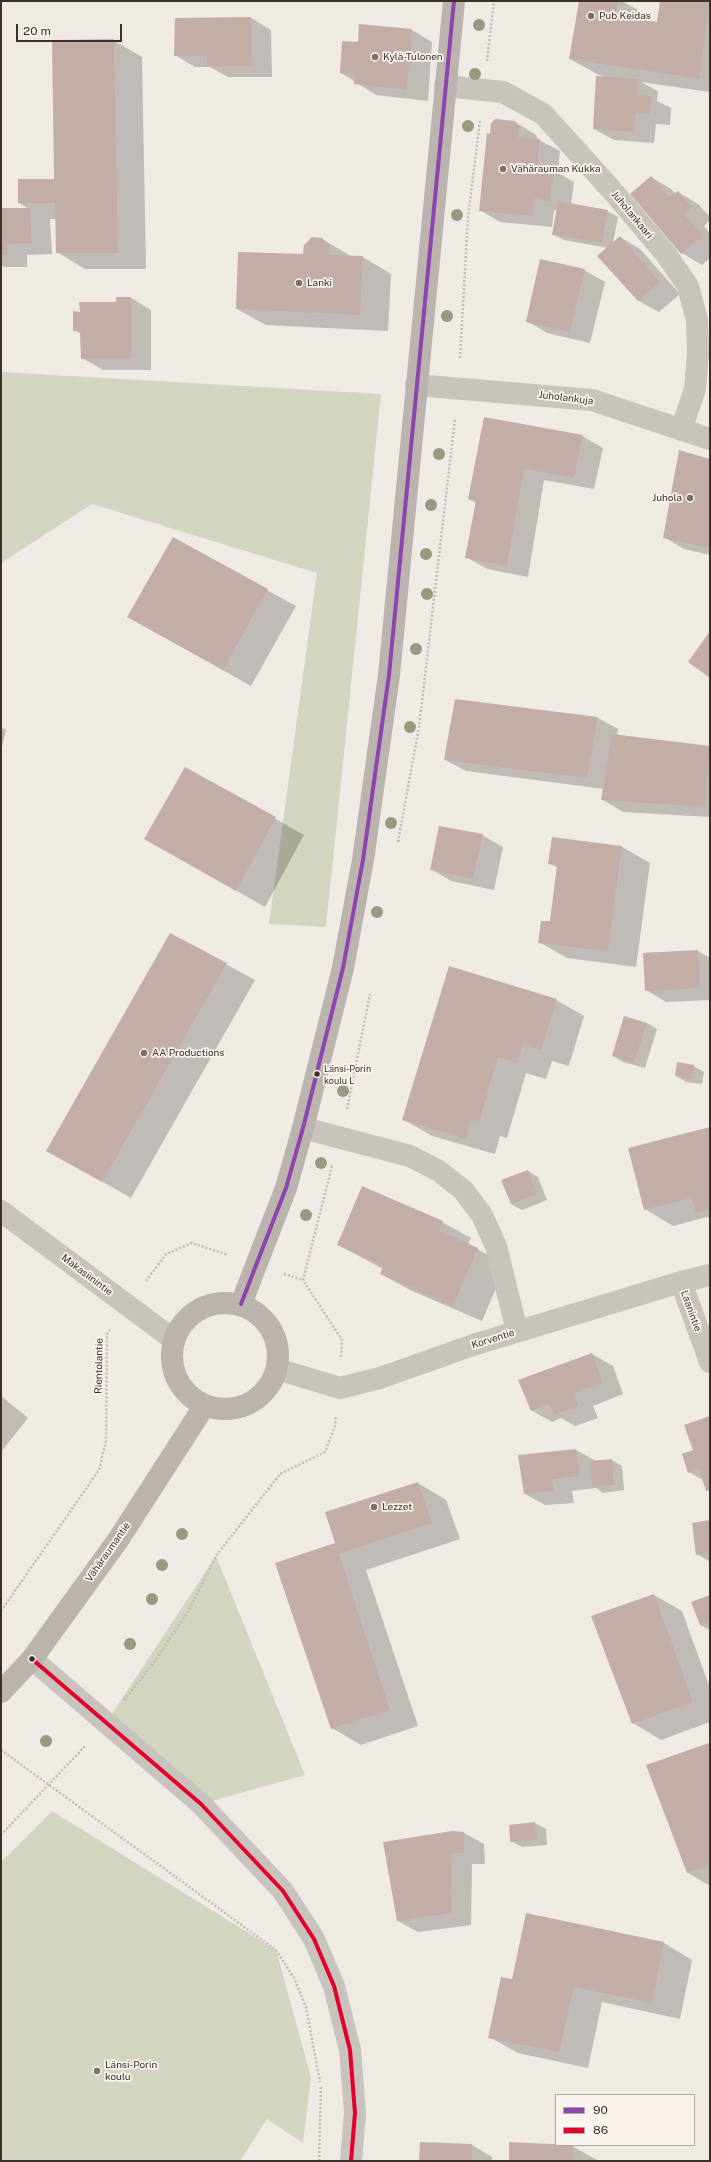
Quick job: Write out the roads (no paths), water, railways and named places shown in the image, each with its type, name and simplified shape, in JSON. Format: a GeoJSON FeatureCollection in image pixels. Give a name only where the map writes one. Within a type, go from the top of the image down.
{"type":"FeatureCollection","features":[{"type":"Feature","properties":{"kind":"main road"},"geometry":{"type":"LineString","coordinates":[[241,1304],[286,1188],[303,1128],[343,968],[363,860],[389,675],[454,1]]}},
{"type":"Feature","properties":{"kind":"main road"},"geometry":{"type":"LineString","coordinates":[[223,1302],[241,1304],[260,1314],[272,1329],[278,1347],[277,1369],[266,1391],[247,1405],[227,1410],[205,1405],[186,1392],[176,1376],[172,1359],[174,1340],[187,1318],[202,1308],[223,1302]]}},
{"type":"Feature","properties":{"kind":"main road","name":"Vähäraumantie"},"geometry":{"type":"LineString","coordinates":[[1,1692],[32,1659],[118,1540],[205,1405]]}},
{"type":"Feature","properties":{"kind":"street","name":"Juholankaari"},"geometry":{"type":"LineString","coordinates":[[445,86],[503,92],[543,114],[610,188],[664,253],[688,286],[697,320],[698,353],[695,389],[681,430]]}},
{"type":"Feature","properties":{"kind":"street","name":"Juholankuja"},"geometry":{"type":"LineString","coordinates":[[416,384],[592,400],[710,439]]}},
{"type":"Feature","properties":{"kind":"street"},"geometry":{"type":"LineString","coordinates":[[303,1128],[410,1156],[439,1171],[463,1190],[482,1215],[496,1246],[517,1331]]}},
{"type":"Feature","properties":{"kind":"street","name":"Makasiinintie"},"geometry":{"type":"LineString","coordinates":[[1,1211],[174,1340]]}},
{"type":"Feature","properties":{"kind":"street","name":"Korventie"},"geometry":{"type":"LineString","coordinates":[[277,1369],[340,1388],[380,1378],[517,1331],[681,1282],[710,1275]]}},
{"type":"Feature","properties":{"kind":"street","name":"Laanintie"},"geometry":{"type":"LineString","coordinates":[[681,1282],[710,1362]]}},
{"type":"Feature","properties":{"kind":"street"},"geometry":{"type":"LineString","coordinates":[[32,1659],[201,1804],[283,1891],[306,1927],[314,1940],[334,1986],[350,2050],[355,2113],[351,2161]]}},
{"type":"Feature","properties":{"kind":"place","name":"Pub Keidas"},"geometry":{"type":"Point","coordinates":[591,16]}},
{"type":"Feature","properties":{"kind":"place","name":"Kylä-Tulonen"},"geometry":{"type":"Point","coordinates":[375,57]}},
{"type":"Feature","properties":{"kind":"place","name":"Vähärauman Kukka"},"geometry":{"type":"Point","coordinates":[503,169]}},
{"type":"Feature","properties":{"kind":"place","name":"Lanki"},"geometry":{"type":"Point","coordinates":[299,283]}},
{"type":"Feature","properties":{"kind":"place","name":"Juhola"},"geometry":{"type":"Point","coordinates":[690,498]}},
{"type":"Feature","properties":{"kind":"place","name":"AA Productions"},"geometry":{"type":"Point","coordinates":[144,1053]}},
{"type":"Feature","properties":{"kind":"place","name":"Länsi-Porin koulu L"},"geometry":{"type":"Point","coordinates":[317,1074]}},
{"type":"Feature","properties":{"kind":"place","name":"Lezzet"},"geometry":{"type":"Point","coordinates":[374,1507]}},
{"type":"Feature","properties":{"kind":"place","name":"Länsi-Porin koulu"},"geometry":{"type":"Point","coordinates":[97,2071]}}]}
